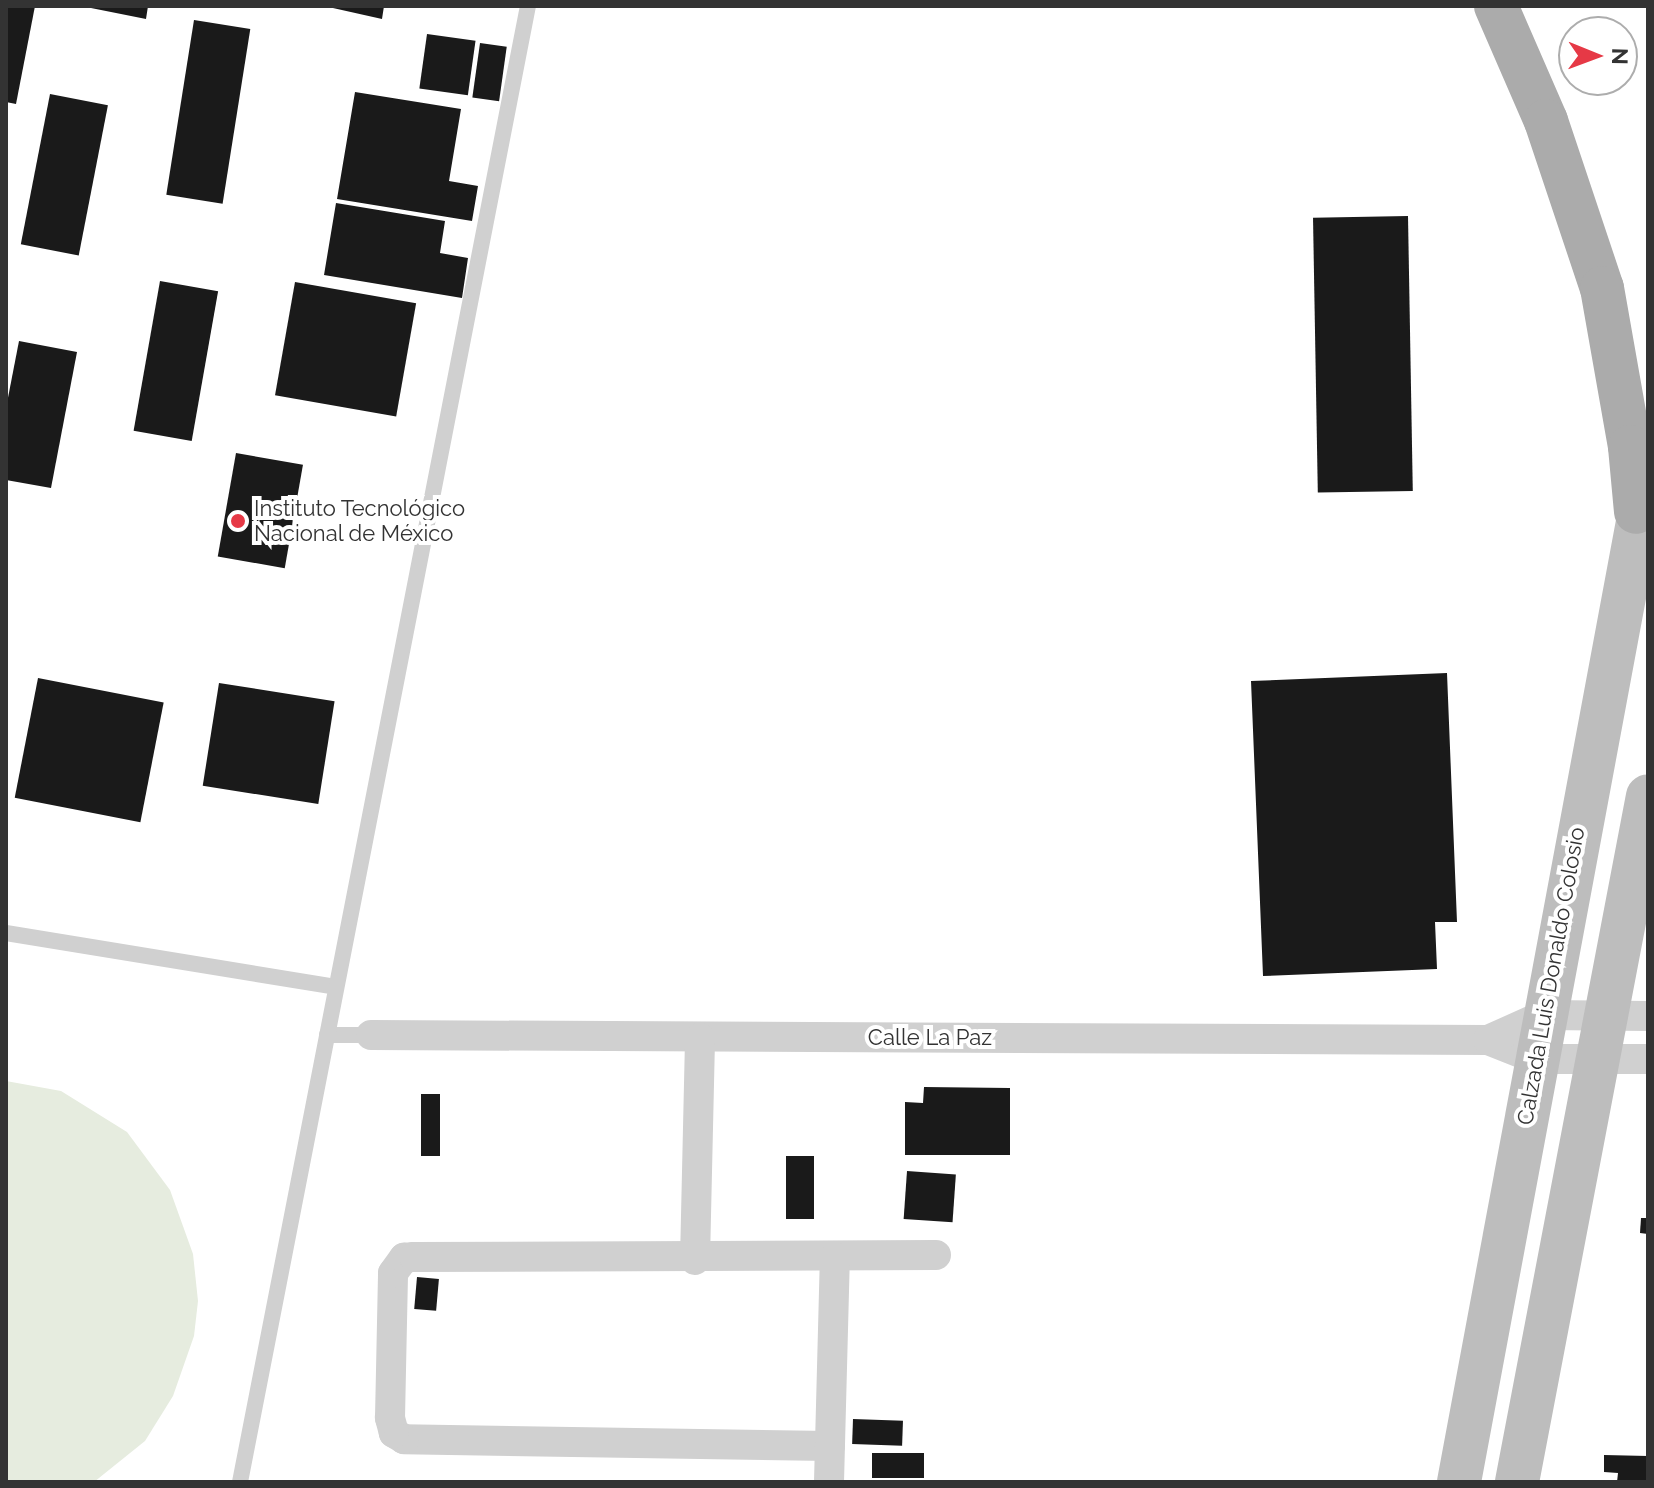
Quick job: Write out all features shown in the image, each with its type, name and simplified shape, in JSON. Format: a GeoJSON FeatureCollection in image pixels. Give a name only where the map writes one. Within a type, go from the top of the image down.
{"type":"FeatureCollection","features":[{"type":"Feature","properties":{"kind":"main road"},"geometry":{"type":"LineString","coordinates":[[1496,6],[1546,121],[1602,288],[1630,447],[1642,492]]}},
{"type":"Feature","properties":{"kind":"main road","name":"Calzada Luis Donaldo Colosio"},"geometry":{"type":"LineString","coordinates":[[1459,1482],[1642,492]]}},
{"type":"Feature","properties":{"kind":"main road"},"geometry":{"type":"LineString","coordinates":[[1517,1482],[1603,1016],[1648,796]]}},
{"type":"Feature","properties":{"kind":"street","name":"Calle La Paz"},"geometry":{"type":"LineString","coordinates":[[1488,1040],[1544,1015],[1648,1016]]}},
{"type":"Feature","properties":{"kind":"street","name":"Calle La Paz"},"geometry":{"type":"LineString","coordinates":[[371,1035],[1488,1040],[1536,1059],[1648,1059]]}},
{"type":"Feature","properties":{"kind":"street"},"geometry":{"type":"LineString","coordinates":[[695,1260],[700,1038]]}},
{"type":"Feature","properties":{"kind":"street"},"geometry":{"type":"LineString","coordinates":[[830,1446],[420,1441],[394,1433],[393,1273],[404,1258],[695,1260],[936,1255]]}},
{"type":"Feature","properties":{"kind":"street"},"geometry":{"type":"LineString","coordinates":[[829,1482],[835,1257]]}},
{"type":"Feature","properties":{"kind":"lane"},"geometry":{"type":"LineString","coordinates":[[240,1482],[528,6]]}},
{"type":"Feature","properties":{"kind":"lane"},"geometry":{"type":"LineString","coordinates":[[6,933],[336,987]]}},
{"type":"Feature","properties":{"kind":"lane"},"geometry":{"type":"LineString","coordinates":[[327,1035],[371,1035]]}},
{"type":"Feature","properties":{"kind":"shaded area"},"geometry":{"type":"Polygon","coordinates":[[[6,1081],[61,1091],[127,1132],[170,1190],[193,1254],[198,1301],[194,1336],[173,1396],[145,1441],[94,1482],[6,1482],[6,1081]]]}},
{"type":"Feature","properties":{"kind":"building"},"geometry":{"type":"Polygon","coordinates":[[[6,6],[35,6],[16,104],[6,102],[6,6]]]}},
{"type":"Feature","properties":{"kind":"building"},"geometry":{"type":"Polygon","coordinates":[[[81,6],[148,6],[146,19],[81,6]]]}},
{"type":"Feature","properties":{"kind":"building"},"geometry":{"type":"Polygon","coordinates":[[[324,6],[384,6],[382,19],[324,6]]]}},
{"type":"Feature","properties":{"kind":"building"},"geometry":{"type":"Polygon","coordinates":[[[194,20],[250,29],[223,204],[166,195],[194,20]]]}},
{"type":"Feature","properties":{"kind":"building"},"geometry":{"type":"Polygon","coordinates":[[[427,34],[476,41],[468,95],[419,88],[427,34]]]}},
{"type":"Feature","properties":{"kind":"building"},"geometry":{"type":"Polygon","coordinates":[[[480,43],[507,47],[499,101],[472,97],[480,43]]]}},
{"type":"Feature","properties":{"kind":"building"},"geometry":{"type":"Polygon","coordinates":[[[355,92],[461,109],[449,181],[478,186],[472,221],[337,199],[355,92]]]}},
{"type":"Feature","properties":{"kind":"building"},"geometry":{"type":"Polygon","coordinates":[[[50,94],[108,105],[79,255],[21,244],[50,94]]]}},
{"type":"Feature","properties":{"kind":"building"},"geometry":{"type":"Polygon","coordinates":[[[336,203],[445,221],[440,253],[468,258],[462,298],[324,275],[336,203]]]}},
{"type":"Feature","properties":{"kind":"building"},"geometry":{"type":"Polygon","coordinates":[[[1408,216],[1413,491],[1318,493],[1313,218],[1408,216]]]}},
{"type":"Feature","properties":{"kind":"building"},"geometry":{"type":"Polygon","coordinates":[[[160,281],[218,291],[192,441],[134,431],[160,281]]]}},
{"type":"Feature","properties":{"kind":"building"},"geometry":{"type":"Polygon","coordinates":[[[295,282],[416,303],[396,417],[275,395],[295,282]]]}},
{"type":"Feature","properties":{"kind":"building"},"geometry":{"type":"Polygon","coordinates":[[[19,341],[77,352],[51,488],[6,480],[6,408],[19,341]]]}},
{"type":"Feature","properties":{"kind":"building"},"geometry":{"type":"Polygon","coordinates":[[[236,453],[303,465],[285,568],[218,556],[236,453]]]}},
{"type":"Feature","properties":{"kind":"building"},"geometry":{"type":"Polygon","coordinates":[[[1447,673],[1457,922],[1435,922],[1437,969],[1263,976],[1251,681],[1447,673]]]}},
{"type":"Feature","properties":{"kind":"building"},"geometry":{"type":"Polygon","coordinates":[[[38,678],[164,702],[140,822],[15,798],[38,678]]]}},
{"type":"Feature","properties":{"kind":"building"},"geometry":{"type":"Polygon","coordinates":[[[219,683],[335,701],[318,804],[203,786],[219,683]]]}},
{"type":"Feature","properties":{"kind":"building"},"geometry":{"type":"Polygon","coordinates":[[[924,1087],[1010,1088],[1010,1155],[905,1155],[905,1102],[923,1103],[924,1087]]]}},
{"type":"Feature","properties":{"kind":"building"},"geometry":{"type":"Polygon","coordinates":[[[421,1094],[440,1094],[440,1156],[421,1156],[421,1094]]]}},
{"type":"Feature","properties":{"kind":"building"},"geometry":{"type":"Polygon","coordinates":[[[786,1156],[814,1156],[814,1219],[786,1219],[786,1156]]]}},
{"type":"Feature","properties":{"kind":"building"},"geometry":{"type":"Polygon","coordinates":[[[907,1171],[956,1174],[953,1222],[904,1219],[907,1171]]]}},
{"type":"Feature","properties":{"kind":"building"},"geometry":{"type":"Polygon","coordinates":[[[1641,1218],[1648,1218],[1648,1234],[1640,1233],[1641,1218]]]}},
{"type":"Feature","properties":{"kind":"building"},"geometry":{"type":"Polygon","coordinates":[[[417,1277],[439,1279],[436,1311],[414,1309],[417,1277]]]}},
{"type":"Feature","properties":{"kind":"building"},"geometry":{"type":"Polygon","coordinates":[[[853,1419],[903,1421],[902,1446],[852,1444],[853,1419]]]}},
{"type":"Feature","properties":{"kind":"building"},"geometry":{"type":"Polygon","coordinates":[[[872,1453],[924,1453],[924,1478],[872,1478],[872,1453]]]}},
{"type":"Feature","properties":{"kind":"building"},"geometry":{"type":"Polygon","coordinates":[[[1604,1455],[1648,1456],[1648,1482],[1617,1482],[1618,1473],[1604,1472],[1604,1455]]]}},
{"type":"Feature","properties":{"kind":"place","name":"Instituto Tecnológico Nacional de México"},"geometry":{"type":"Point","coordinates":[238,521]}}]}
